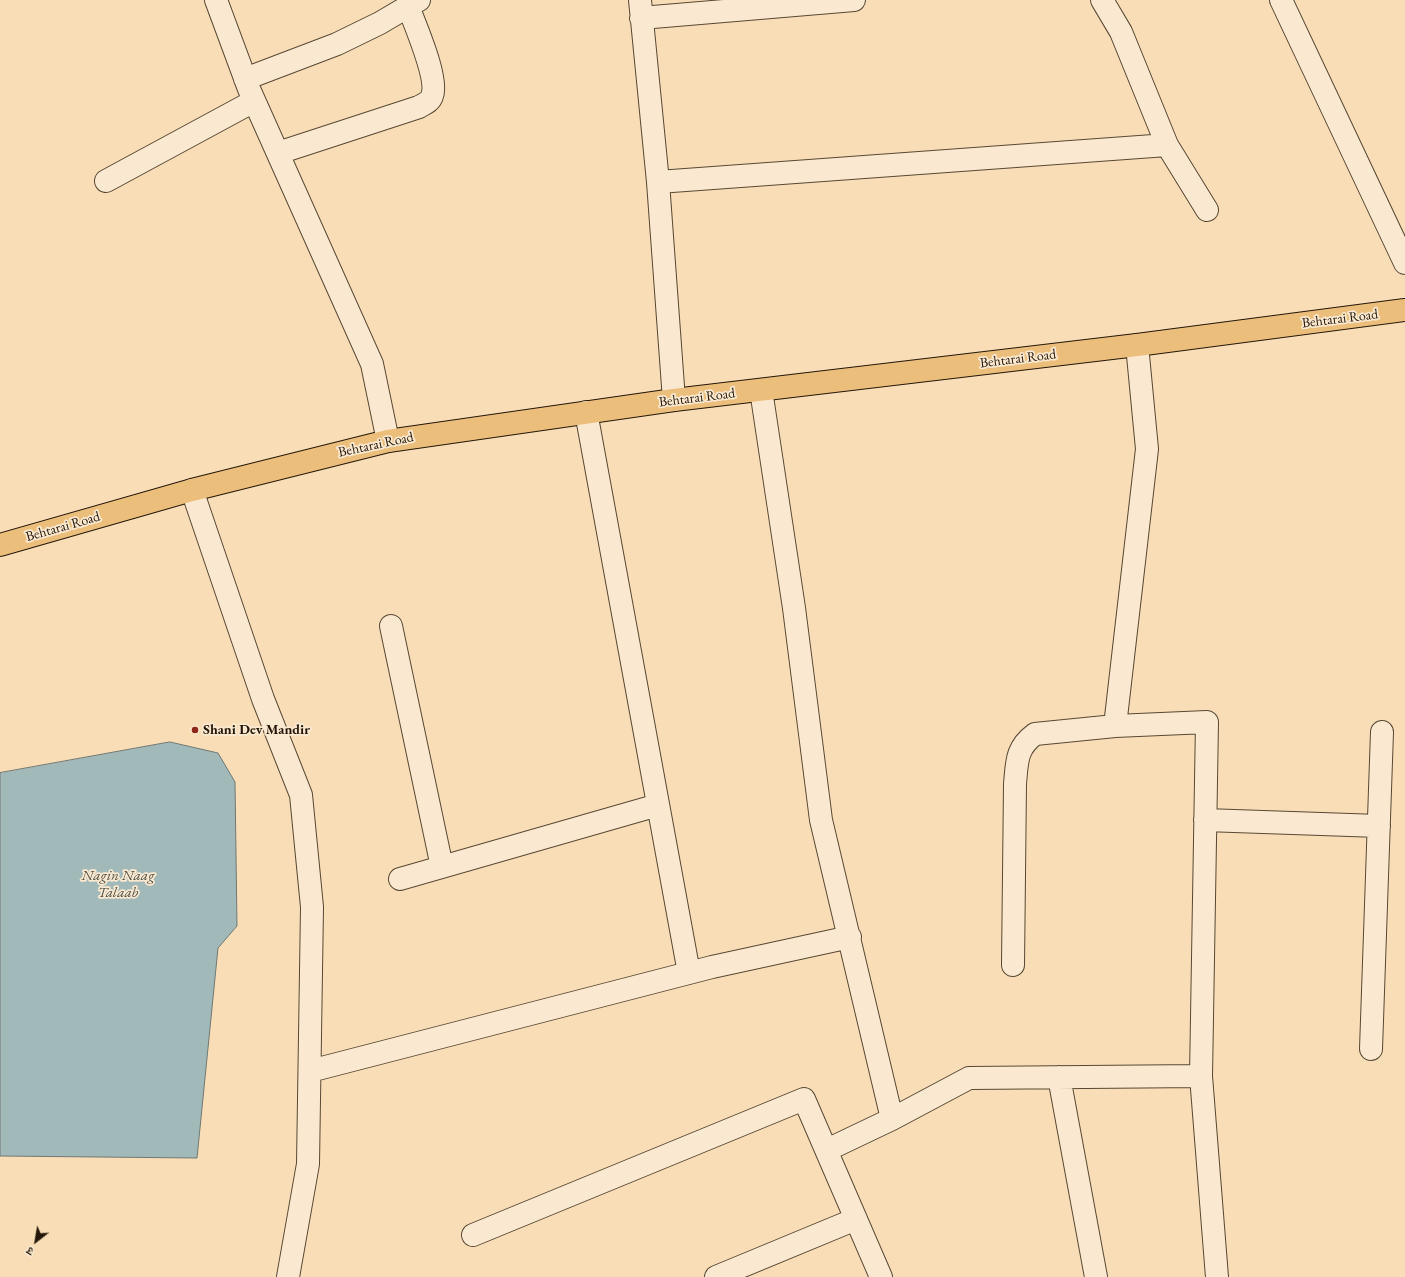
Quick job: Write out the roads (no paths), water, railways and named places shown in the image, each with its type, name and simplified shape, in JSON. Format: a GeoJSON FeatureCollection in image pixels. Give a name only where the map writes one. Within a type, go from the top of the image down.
{"type":"FeatureCollection","features":[{"type":"Feature","properties":{"kind":"main road","name":"Behtarai Road"},"geometry":{"type":"LineString","coordinates":[[0,545],[192,490],[388,441],[674,400],[1137,345],[1405,310]]}},
{"type":"Feature","properties":{"kind":"street"},"geometry":{"type":"LineString","coordinates":[[216,0],[245,79],[372,364],[388,441]]}},
{"type":"Feature","properties":{"kind":"street"},"geometry":{"type":"LineString","coordinates":[[674,400],[658,182],[641,9],[854,0]]}},
{"type":"Feature","properties":{"kind":"street"},"geometry":{"type":"LineString","coordinates":[[1102,0],[1121,32],[1167,145],[1207,210]]}},
{"type":"Feature","properties":{"kind":"street"},"geometry":{"type":"LineString","coordinates":[[1281,0],[1405,263]]}},
{"type":"Feature","properties":{"kind":"street"},"geometry":{"type":"LineString","coordinates":[[245,79],[336,44],[414,3],[434,86],[432,96],[428,103],[278,153]]}},
{"type":"Feature","properties":{"kind":"street"},"geometry":{"type":"LineString","coordinates":[[106,181],[254,100]]}},
{"type":"Feature","properties":{"kind":"street"},"geometry":{"type":"LineString","coordinates":[[658,182],[1167,145]]}},
{"type":"Feature","properties":{"kind":"street"},"geometry":{"type":"LineString","coordinates":[[1115,726],[1147,449],[1137,345]]}},
{"type":"Feature","properties":{"kind":"street"},"geometry":{"type":"LineString","coordinates":[[761,390],[794,608],[821,820],[892,1119]]}},
{"type":"Feature","properties":{"kind":"street"},"geometry":{"type":"LineString","coordinates":[[586,412],[689,973]]}},
{"type":"Feature","properties":{"kind":"street"},"geometry":{"type":"LineString","coordinates":[[192,490],[263,699],[301,795],[312,907],[308,1164],[288,1277]]}},
{"type":"Feature","properties":{"kind":"street"},"geometry":{"type":"LineString","coordinates":[[391,626],[442,867]]}},
{"type":"Feature","properties":{"kind":"street"},"geometry":{"type":"LineString","coordinates":[[1013,965],[1015,784],[1017,759],[1025,741],[1035,734],[1115,726],[1207,722],[1201,1076],[1217,1277]]}},
{"type":"Feature","properties":{"kind":"street"},"geometry":{"type":"LineString","coordinates":[[1371,1049],[1382,732]]}},
{"type":"Feature","properties":{"kind":"street"},"geometry":{"type":"LineString","coordinates":[[400,879],[658,805]]}},
{"type":"Feature","properties":{"kind":"street"},"geometry":{"type":"LineString","coordinates":[[1206,820],[1379,826]]}},
{"type":"Feature","properties":{"kind":"street"},"geometry":{"type":"LineString","coordinates":[[310,1071],[689,973],[850,937]]}},
{"type":"Feature","properties":{"kind":"street"},"geometry":{"type":"LineString","coordinates":[[827,1150],[892,1119],[969,1078],[1201,1076]]}},
{"type":"Feature","properties":{"kind":"street"},"geometry":{"type":"LineString","coordinates":[[1059,1077],[1096,1277]]}},
{"type":"Feature","properties":{"kind":"street"},"geometry":{"type":"LineString","coordinates":[[473,1235],[804,1099],[881,1277]]}},
{"type":"Feature","properties":{"kind":"street"},"geometry":{"type":"LineString","coordinates":[[716,1277],[856,1219]]}},
{"type":"Feature","properties":{"kind":"water","name":"Nagin Naag Talaab"},"geometry":{"type":"Polygon","coordinates":[[[170,742],[218,753],[235,782],[237,926],[218,948],[197,1158],[0,1156],[0,773],[170,742]]]}},
{"type":"Feature","properties":{"kind":"place","name":"Shani Dev Mandir"},"geometry":{"type":"Point","coordinates":[195,730]}}]}
